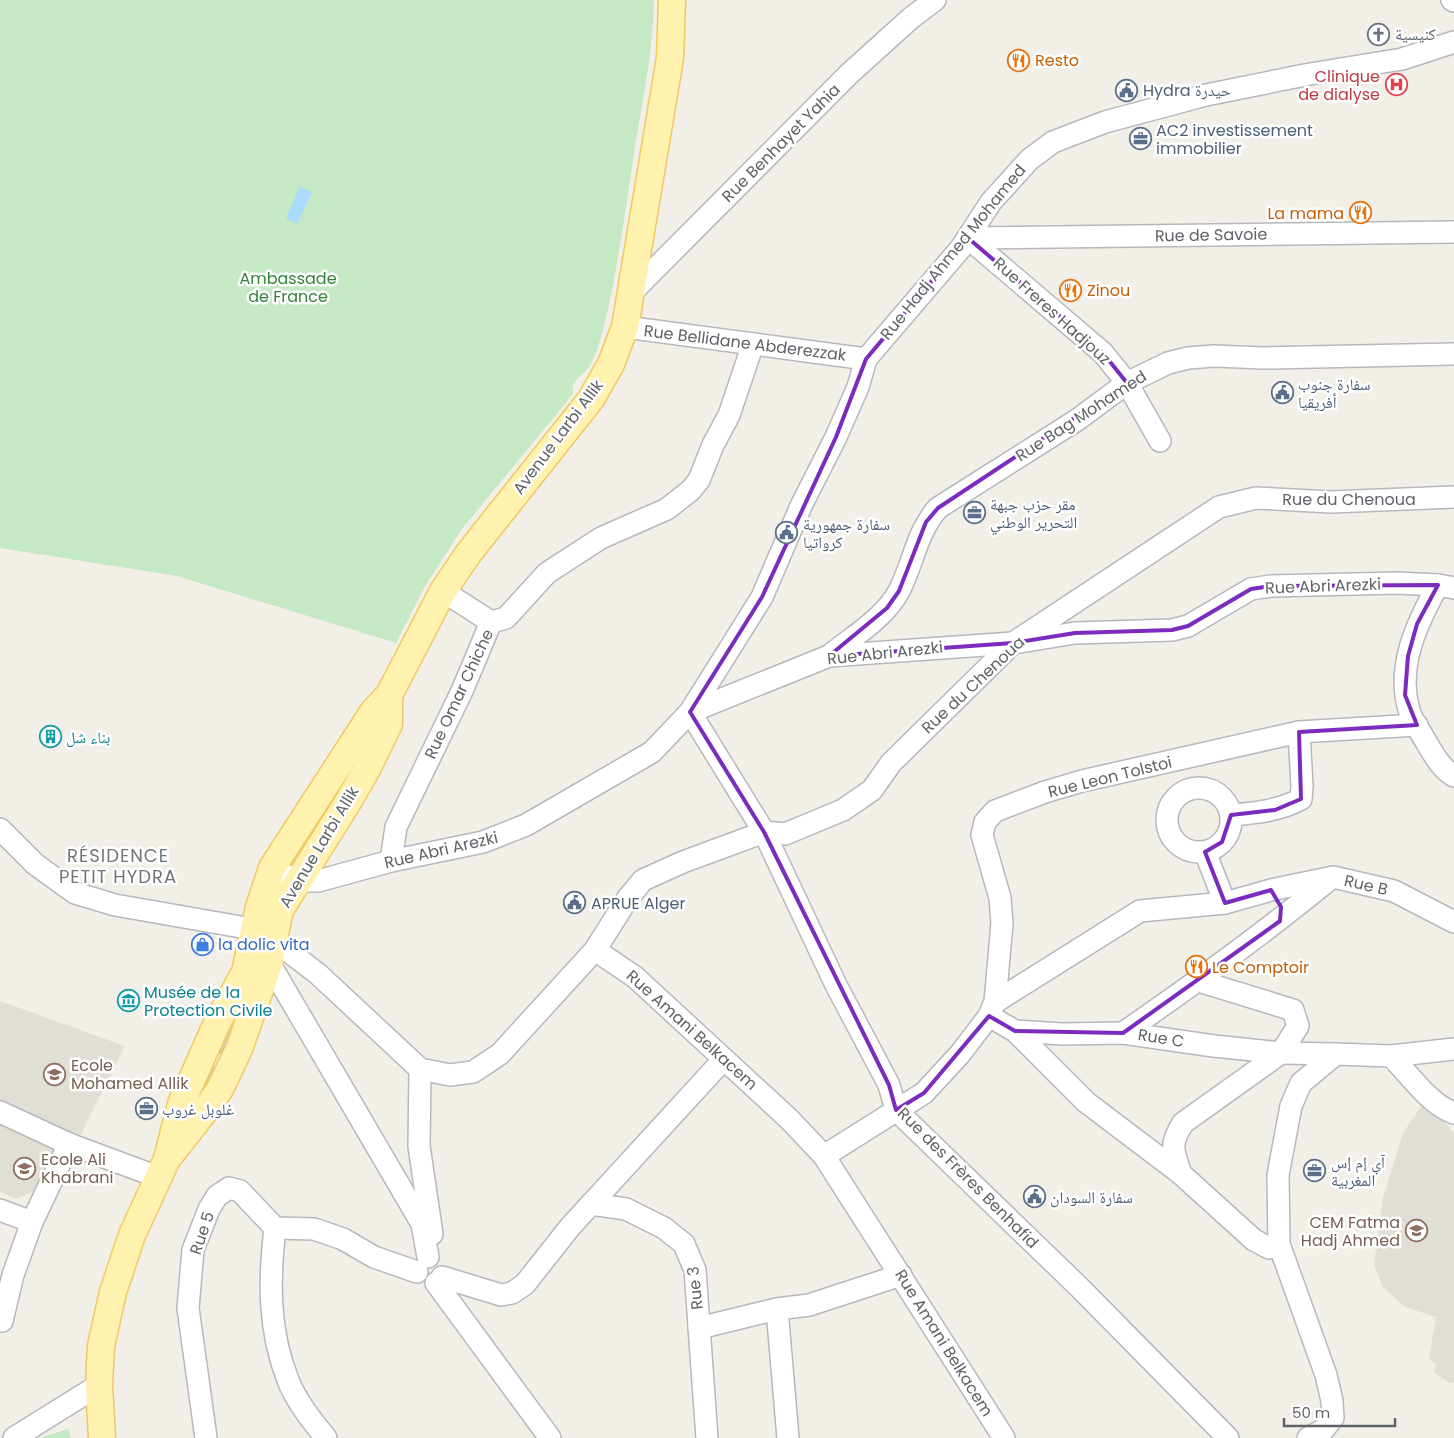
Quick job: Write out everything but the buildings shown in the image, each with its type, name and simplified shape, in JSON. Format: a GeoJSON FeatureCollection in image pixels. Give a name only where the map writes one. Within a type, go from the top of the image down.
{"type":"FeatureCollection","features":[{"type":"Feature","properties":{"kind":"main road","name":"Avenue Larbi Allik"},"geometry":{"type":"LineString","coordinates":[[163,1168],[220,1089],[248,1026],[266,945],[272,868],[373,712],[389,695],[443,591],[468,554],[591,399],[611,364],[625,327],[632,292],[670,58],[672,0]]}},
{"type":"Feature","properties":{"kind":"main road","name":"Avenue Larbi Allik"},"geometry":{"type":"LineString","coordinates":[[102,1438],[99,1385],[101,1346],[113,1292],[132,1235],[163,1168],[181,1104],[222,1013],[245,972],[266,945],[280,910],[348,802],[385,731],[390,716],[389,695]]}},
{"type":"Feature","properties":{"kind":"main road"},"geometry":{"type":"LineString","coordinates":[[222,1013],[248,1026]]}},
{"type":"Feature","properties":{"kind":"street","name":"Rue Benhayet Yahia"},"geometry":{"type":"LineString","coordinates":[[632,292],[849,74],[911,18],[935,0]]}},
{"type":"Feature","properties":{"kind":"street","name":"Rue Hadj Ahmed Mohamed"},"geometry":{"type":"LineString","coordinates":[[690,712],[762,597],[801,506],[836,437],[858,387],[866,359],[968,238],[991,202],[1030,158],[1053,142],[1105,122],[1206,96],[1310,74],[1402,59],[1454,42]]}},
{"type":"Feature","properties":{"kind":"street","name":"Rue de Savoie"},"geometry":{"type":"LineString","coordinates":[[968,238],[1454,232]]}},
{"type":"Feature","properties":{"kind":"street","name":"Rue Freres Hadjouz"},"geometry":{"type":"LineString","coordinates":[[968,238],[1104,353],[1127,383],[1160,441]]}},
{"type":"Feature","properties":{"kind":"street","name":"Rue Bellidane Abderezzak"},"geometry":{"type":"LineString","coordinates":[[625,327],[866,359]]}},
{"type":"Feature","properties":{"kind":"street","name":"Rue Omar Chiche"},"geometry":{"type":"LineString","coordinates":[[391,860],[396,828],[462,691],[491,622],[506,618],[547,573],[600,538],[667,509],[691,490],[699,480],[713,445],[729,415],[753,344]]}},
{"type":"Feature","properties":{"kind":"street","name":"Rue Bag Mohamed"},"geometry":{"type":"LineString","coordinates":[[829,656],[887,608],[899,591],[926,522],[938,508],[1077,420],[1127,383],[1168,363],[1188,358],[1454,354]]}},
{"type":"Feature","properties":{"kind":"street","name":"Rue du Chenoua"},"geometry":{"type":"LineString","coordinates":[[595,950],[628,898],[643,880],[684,862],[764,832],[785,834],[843,810],[872,790],[891,763],[1013,643],[1219,507],[1256,498],[1331,502],[1454,497]]}},
{"type":"Feature","properties":{"kind":"street","name":"Rue Abri Arezki"},"geometry":{"type":"LineString","coordinates":[[297,881],[327,879],[391,860],[483,842],[526,825],[652,752],[690,712],[829,656],[1013,643],[1075,633],[1172,630],[1188,626],[1251,589],[1271,586],[1397,583],[1446,586]]}},
{"type":"Feature","properties":{"kind":"street"},"geometry":{"type":"LineString","coordinates":[[1446,586],[1417,624],[1408,656],[1405,695],[1410,715],[1434,756],[1454,776]]}},
{"type":"Feature","properties":{"kind":"street"},"geometry":{"type":"LineString","coordinates":[[443,591],[491,622]]}},
{"type":"Feature","properties":{"kind":"street","name":"Rue des Frères Benhafid"},"geometry":{"type":"LineString","coordinates":[[690,712],[764,832],[836,985],[889,1085],[896,1110],[1080,1288],[1228,1438]]}},
{"type":"Feature","properties":{"kind":"street","name":"Rue Leon Tolstoi"},"geometry":{"type":"LineString","coordinates":[[992,1009],[1002,923],[1000,898],[982,835],[985,822],[995,811],[1045,792],[1082,781],[1299,732],[1417,725]]}},
{"type":"Feature","properties":{"kind":"street"},"geometry":{"type":"LineString","coordinates":[[1231,815],[1260,813],[1288,806],[1301,798],[1299,732]]}},
{"type":"Feature","properties":{"kind":"street"},"geometry":{"type":"LineString","coordinates":[[1176,761],[1187,789]]}},
{"type":"Feature","properties":{"kind":"street"},"geometry":{"type":"LineString","coordinates":[[1201,787],[1212,790],[1221,796],[1228,805],[1231,815],[1228,834],[1222,842],[1205,852],[1194,852],[1184,849],[1175,842],[1169,833],[1166,822],[1167,811],[1172,801],[1187,789],[1201,787]]}},
{"type":"Feature","properties":{"kind":"street"},"geometry":{"type":"LineString","coordinates":[[4,844],[75,893],[115,904],[159,912],[266,945],[318,974],[420,1070],[450,1075],[473,1072],[500,1054],[595,950]]}},
{"type":"Feature","properties":{"kind":"street"},"geometry":{"type":"LineString","coordinates":[[1205,852],[1225,903]]}},
{"type":"Feature","properties":{"kind":"street"},"geometry":{"type":"LineString","coordinates":[[272,868],[297,881]]}},
{"type":"Feature","properties":{"kind":"street"},"geometry":{"type":"LineString","coordinates":[[1123,1033],[1199,981],[1280,921],[1333,877]]}},
{"type":"Feature","properties":{"kind":"street","name":"Rue B"},"geometry":{"type":"LineString","coordinates":[[992,1009],[1140,911],[1225,903],[1271,890],[1333,877],[1394,891],[1454,922]]}},
{"type":"Feature","properties":{"kind":"street"},"geometry":{"type":"LineString","coordinates":[[1271,890],[1281,907],[1280,921]]}},
{"type":"Feature","properties":{"kind":"street"},"geometry":{"type":"LineString","coordinates":[[266,945],[422,1224],[426,1234],[432,1270],[456,1312],[550,1438]]}},
{"type":"Feature","properties":{"kind":"street","name":"Rue Amani Belkacem"},"geometry":{"type":"LineString","coordinates":[[595,950],[635,977],[789,1119],[824,1156],[1004,1438]]}},
{"type":"Feature","properties":{"kind":"street"},"geometry":{"type":"LineString","coordinates":[[1181,1174],[1172,1148],[1175,1136],[1183,1123],[1281,1053],[1298,1026],[1293,1010],[1199,981]]}},
{"type":"Feature","properties":{"kind":"street"},"geometry":{"type":"LineString","coordinates":[[824,1156],[924,1093],[960,1054],[992,1009]]}},
{"type":"Feature","properties":{"kind":"street","name":"Rue C"},"geometry":{"type":"LineString","coordinates":[[992,1009],[1015,1031],[1062,1034],[1123,1033],[1281,1053],[1391,1056],[1454,1049]]}},
{"type":"Feature","properties":{"kind":"street"},"geometry":{"type":"LineString","coordinates":[[1015,1031],[1086,1102],[1181,1174],[1254,1240],[1269,1248],[1278,1244]]}},
{"type":"Feature","properties":{"kind":"street"},"geometry":{"type":"LineString","coordinates":[[1320,1435],[1333,1418],[1330,1393],[1278,1244],[1278,1175],[1291,1106],[1301,1083],[1336,1054]]}},
{"type":"Feature","properties":{"kind":"street"},"geometry":{"type":"LineString","coordinates":[[1391,1056],[1432,1102],[1454,1113]]}},
{"type":"Feature","properties":{"kind":"street"},"geometry":{"type":"LineString","coordinates":[[326,1438],[288,1381],[277,1345],[270,1307],[275,1228],[314,1228],[343,1239],[374,1257],[432,1270],[489,1293],[501,1295],[512,1293],[525,1284],[591,1204],[723,1060]]}},
{"type":"Feature","properties":{"kind":"street"},"geometry":{"type":"LineString","coordinates":[[420,1070],[419,1146],[432,1270]]}},
{"type":"Feature","properties":{"kind":"street"},"geometry":{"type":"LineString","coordinates":[[0,1112],[69,1144],[163,1168]]}},
{"type":"Feature","properties":{"kind":"street"},"geometry":{"type":"LineString","coordinates":[[2,1321],[13,1275],[32,1222],[69,1144]]}},
{"type":"Feature","properties":{"kind":"street","name":"Rue 5"},"geometry":{"type":"LineString","coordinates":[[206,1438],[188,1308],[193,1250],[209,1209],[217,1196],[229,1188],[240,1191],[275,1228]]}},
{"type":"Feature","properties":{"kind":"street","name":"Rue 3"},"geometry":{"type":"LineString","coordinates":[[591,1204],[635,1212],[664,1228],[684,1244],[695,1270],[707,1438]]}},
{"type":"Feature","properties":{"kind":"street"},"geometry":{"type":"LineString","coordinates":[[0,1210],[32,1222]]}},
{"type":"Feature","properties":{"kind":"street"},"geometry":{"type":"LineString","coordinates":[[699,1328],[777,1309],[809,1305],[900,1275]]}},
{"type":"Feature","properties":{"kind":"street"},"geometry":{"type":"LineString","coordinates":[[777,1309],[788,1438]]}},
{"type":"Feature","properties":{"kind":"street"},"geometry":{"type":"LineString","coordinates":[[14,1438],[99,1385]]}},
{"type":"Feature","properties":{"kind":"highlighted area"},"geometry":{"type":"Polygon","coordinates":[[[968,238],[1103,353],[1127,383],[938,508],[926,522],[899,591],[887,608],[829,656],[1013,643],[1075,633],[1172,630],[1188,626],[1251,589],[1271,586],[1438,585],[1417,624],[1408,656],[1405,695],[1417,725],[1299,732],[1301,799],[1275,810],[1231,815],[1222,842],[1205,852],[1225,903],[1271,890],[1281,907],[1280,921],[1123,1033],[1015,1031],[989,1016],[924,1093],[896,1110],[889,1085],[764,832],[690,712],[762,597],[836,437],[866,359],[968,238]]]}},
{"type":"Feature","properties":{"kind":"shaded area","name":"Ecole Mohamed Allik"},"geometry":{"type":"Polygon","coordinates":[[[0,1001],[125,1046],[78,1140],[0,1103],[0,1001]]]}},
{"type":"Feature","properties":{"kind":"shaded area","name":"CEM Fatma Hadj Ahmed"},"geometry":{"type":"Polygon","coordinates":[[[1427,1098],[1454,1134],[1454,1383],[1448,1382],[1434,1372],[1436,1365],[1429,1358],[1436,1317],[1405,1307],[1383,1287],[1374,1265],[1383,1198],[1403,1133],[1427,1098]]]}},
{"type":"Feature","properties":{"kind":"shaded area","name":"Ecole Ali Khabrani"},"geometry":{"type":"Polygon","coordinates":[[[0,1120],[60,1147],[39,1189],[16,1199],[0,1192],[0,1120]]]}},
{"type":"Feature","properties":{"kind":"green space","name":"Ambassade de France"},"geometry":{"type":"Polygon","coordinates":[[[0,0],[654,0],[650,56],[620,246],[609,305],[601,338],[592,362],[575,382],[573,394],[461,530],[424,588],[396,643],[177,576],[0,548],[0,0]]]}},
{"type":"Feature","properties":{"kind":"green space"},"geometry":{"type":"Polygon","coordinates":[[[68,1429],[71,1438],[40,1438],[68,1429]]]}},
{"type":"Feature","properties":{"kind":"water"},"geometry":{"type":"Polygon","coordinates":[[[300,187],[312,192],[297,224],[286,218],[300,187]]]}},
{"type":"Feature","properties":{"kind":"tunnel"},"geometry":{"type":"LineString","coordinates":[[277,897],[296,858],[339,785]]}},
{"type":"Feature","properties":{"kind":"tunnel"},"geometry":{"type":"LineString","coordinates":[[185,1124],[223,1049],[249,989]]}},
{"type":"Feature","properties":{"kind":"place","name":"كنيسية"},"geometry":{"type":"Point","coordinates":[1379,34]}},
{"type":"Feature","properties":{"kind":"place","name":"Resto"},"geometry":{"type":"Point","coordinates":[1019,60]}},
{"type":"Feature","properties":{"kind":"place","name":"Clinique de dialyse"},"geometry":{"type":"Point","coordinates":[1396,85]}},
{"type":"Feature","properties":{"kind":"place","name":"Hydra حيدرة"},"geometry":{"type":"Point","coordinates":[1127,90]}},
{"type":"Feature","properties":{"kind":"place","name":"AC2 investissement immobilier"},"geometry":{"type":"Point","coordinates":[1140,139]}},
{"type":"Feature","properties":{"kind":"place","name":"La mama"},"geometry":{"type":"Point","coordinates":[1360,213]}},
{"type":"Feature","properties":{"kind":"place","name":"Zinou"},"geometry":{"type":"Point","coordinates":[1071,290]}},
{"type":"Feature","properties":{"kind":"place","name":"سفارة جنوب أفريقيا"},"geometry":{"type":"Point","coordinates":[1282,393]}},
{"type":"Feature","properties":{"kind":"place","name":"مقر حزب جبهة التحرير الوطني"},"geometry":{"type":"Point","coordinates":[974,513]}},
{"type":"Feature","properties":{"kind":"place","name":"سفارة جمهورية كرواتيا"},"geometry":{"type":"Point","coordinates":[787,533]}},
{"type":"Feature","properties":{"kind":"place","name":"بناء شل"},"geometry":{"type":"Point","coordinates":[50,737]}},
{"type":"Feature","properties":{"kind":"place","name":"APRUE Alger"},"geometry":{"type":"Point","coordinates":[575,903]}},
{"type":"Feature","properties":{"kind":"place","name":"la dolic vita"},"geometry":{"type":"Point","coordinates":[202,944]}},
{"type":"Feature","properties":{"kind":"place","name":"Le Comptoir"},"geometry":{"type":"Point","coordinates":[1196,967]}},
{"type":"Feature","properties":{"kind":"place","name":"Musée de la Protection Civile"},"geometry":{"type":"Point","coordinates":[128,1001]}},
{"type":"Feature","properties":{"kind":"place","name":"Ecole Mohamed Allik"},"geometry":{"type":"Point","coordinates":[55,1074]}},
{"type":"Feature","properties":{"kind":"place","name":"غلوبل غروب"},"geometry":{"type":"Point","coordinates":[146,1109]}},
{"type":"Feature","properties":{"kind":"place","name":"Ecole Ali Khabrani"},"geometry":{"type":"Point","coordinates":[25,1168]}},
{"type":"Feature","properties":{"kind":"place","name":"آي إم إس المغربية"},"geometry":{"type":"Point","coordinates":[1315,1171]}},
{"type":"Feature","properties":{"kind":"place","name":"سفارة السودان"},"geometry":{"type":"Point","coordinates":[1034,1197]}},
{"type":"Feature","properties":{"kind":"place","name":"CEM Fatma Hadj Ahmed"},"geometry":{"type":"Point","coordinates":[1416,1231]}},
{"type":"Feature","properties":{"kind":"district","name":"RÉSIDENCE PETIT HYDRA"},"geometry":{"type":"Point","coordinates":[118,865]}}]}
